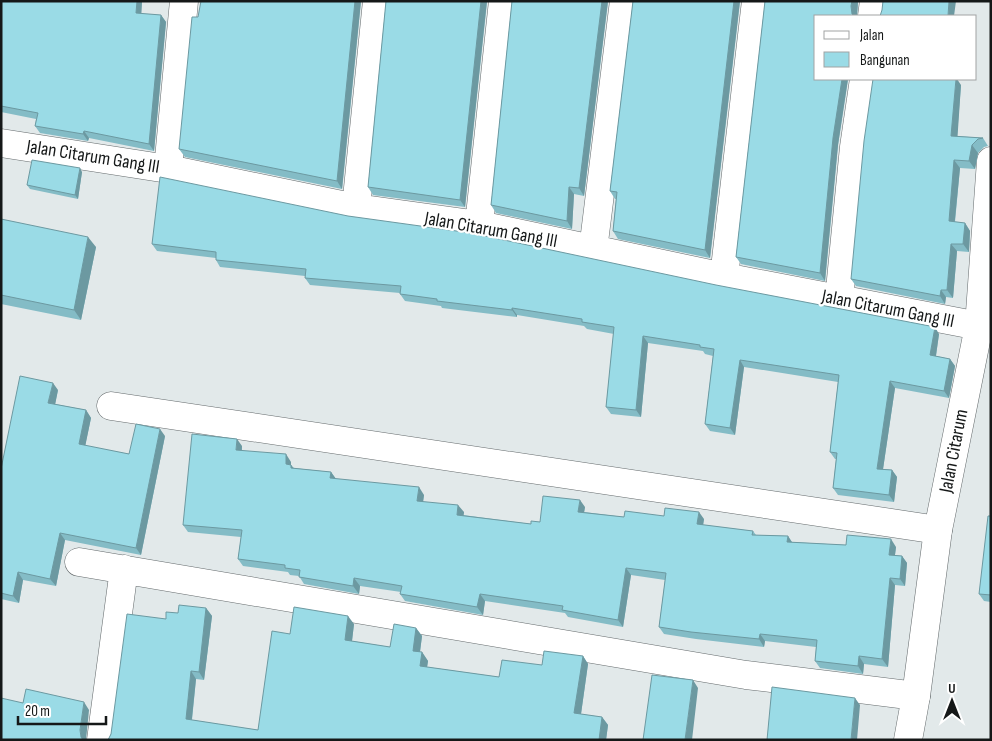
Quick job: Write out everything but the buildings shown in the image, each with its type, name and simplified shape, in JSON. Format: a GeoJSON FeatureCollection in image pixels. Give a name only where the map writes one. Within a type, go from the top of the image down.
{"type":"FeatureCollection","features":[{"type":"Feature","properties":{"kind":"street"},"geometry":{"type":"LineString","coordinates":[[168,169],[184,1]]}},
{"type":"Feature","properties":{"kind":"street"},"geometry":{"type":"LineString","coordinates":[[356,208],[377,1]]}},
{"type":"Feature","properties":{"kind":"street"},"geometry":{"type":"LineString","coordinates":[[479,225],[504,1]]}},
{"type":"Feature","properties":{"kind":"street"},"geometry":{"type":"LineString","coordinates":[[593,250],[624,1]]}},
{"type":"Feature","properties":{"kind":"street"},"geometry":{"type":"LineString","coordinates":[[724,277],[756,1]]}},
{"type":"Feature","properties":{"kind":"street"},"geometry":{"type":"LineString","coordinates":[[872,15],[874,1]]}},
{"type":"Feature","properties":{"kind":"street"},"geometry":{"type":"LineString","coordinates":[[839,300],[854,147],[864,80]]}},
{"type":"Feature","properties":{"kind":"street","name":"Jalan Citarum Gang III"},"geometry":{"type":"LineString","coordinates":[[1,143],[168,169],[356,208],[479,225],[724,277],[979,326]]}},
{"type":"Feature","properties":{"kind":"street","name":"Jalan Citarum"},"geometry":{"type":"LineString","coordinates":[[908,740],[916,696],[938,530],[979,326],[991,161]]}},
{"type":"Feature","properties":{"kind":"street"},"geometry":{"type":"LineString","coordinates":[[111,406],[938,530]]}},
{"type":"Feature","properties":{"kind":"street"},"geometry":{"type":"LineString","coordinates":[[79,562],[746,676],[916,696]]}},
{"type":"Feature","properties":{"kind":"street"},"geometry":{"type":"LineString","coordinates":[[101,740],[124,569]]}}]}
